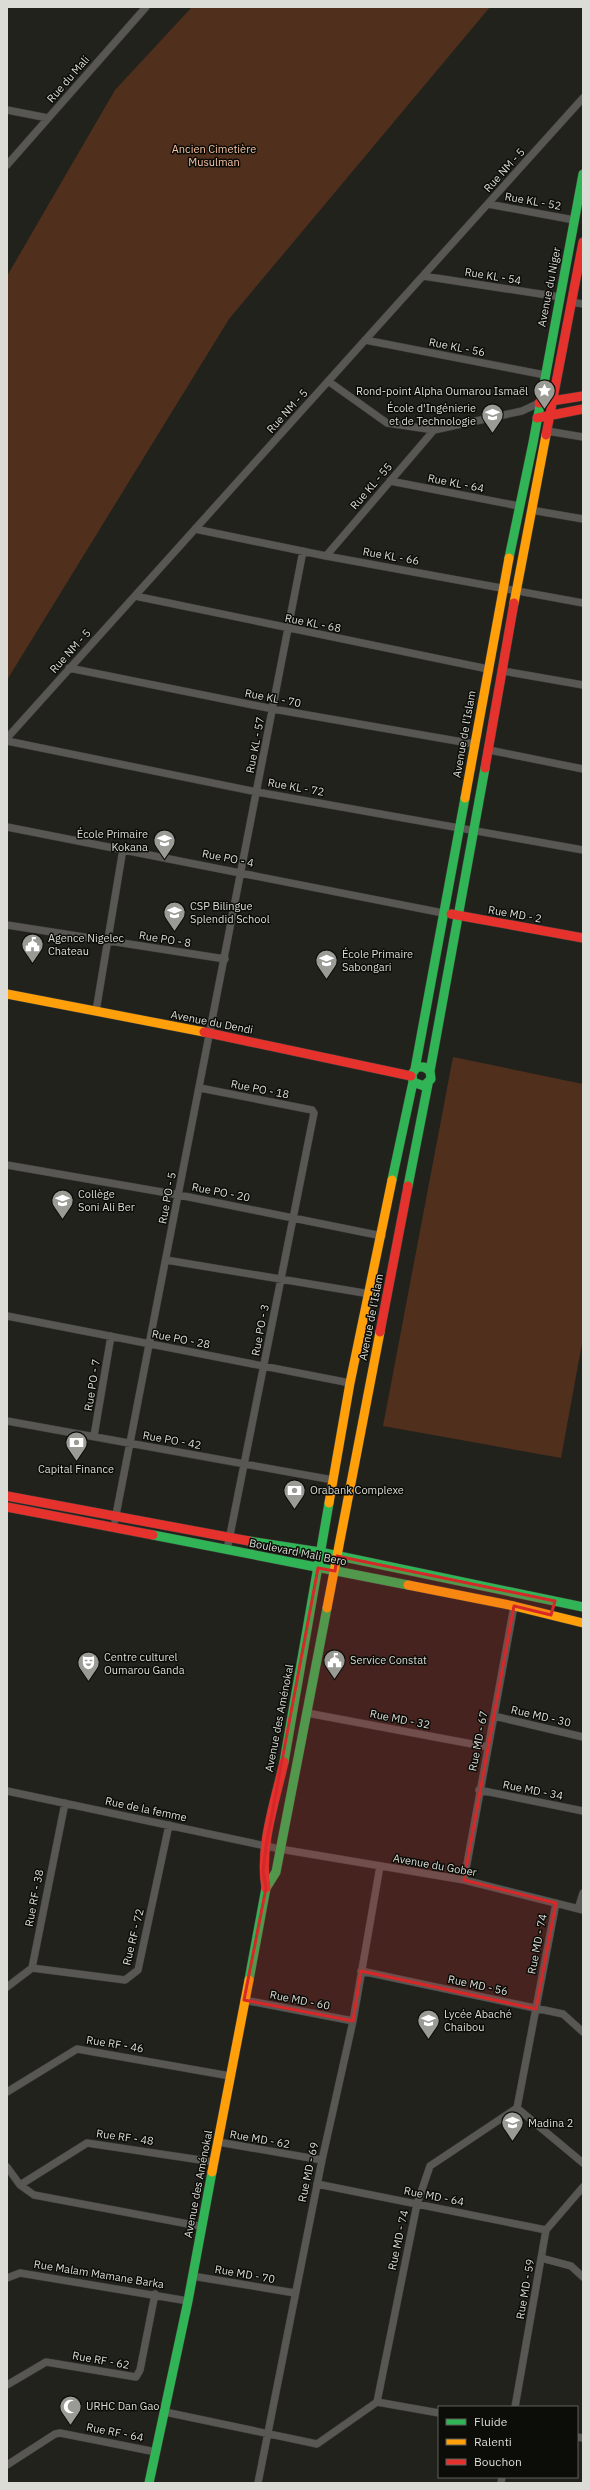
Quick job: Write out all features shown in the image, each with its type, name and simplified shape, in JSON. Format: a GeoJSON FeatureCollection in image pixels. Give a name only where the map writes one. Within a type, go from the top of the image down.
{"type":"FeatureCollection","features":[{"type":"Feature","properties":{"kind":"main road","name":"Avenue du Niger"},"geometry":{"type":"LineString","coordinates":[[539,403],[583,174]]}},
{"type":"Feature","properties":{"kind":"main road"},"geometry":{"type":"LineString","coordinates":[[430,1071],[424,1067],[413,1076],[419,1086],[428,1084],[432,1076],[430,1071],[457,916],[489,750],[531,510],[583,242]]}},
{"type":"Feature","properties":{"kind":"main road"},"geometry":{"type":"LineString","coordinates":[[539,403],[553,402],[583,396]]}},
{"type":"Feature","properties":{"kind":"main road","name":"Avenue de l'Islam"},"geometry":{"type":"LineString","coordinates":[[320,1552],[350,1383],[382,1236],[413,1076],[444,913],[502,587],[539,403]]}},
{"type":"Feature","properties":{"kind":"main road"},"geometry":{"type":"LineString","coordinates":[[537,418],[583,409]]}},
{"type":"Feature","properties":{"kind":"main road","name":"Rue MD - 2"},"geometry":{"type":"LineString","coordinates":[[444,913],[583,938]]}},
{"type":"Feature","properties":{"kind":"main road","name":"Avenue du Dendi"},"geometry":{"type":"LineString","coordinates":[[7,994],[211,1033],[413,1076]]}},
{"type":"Feature","properties":{"kind":"main road","name":"Avenue de l'Islam"},"geometry":{"type":"LineString","coordinates":[[337,1556],[428,1084]]}},
{"type":"Feature","properties":{"kind":"main road","name":"Boulevard Mali Bero"},"geometry":{"type":"LineString","coordinates":[[7,1496],[229,1539],[320,1552],[583,1607]]}},
{"type":"Feature","properties":{"kind":"main road","name":"Boulevard Mali Bero"},"geometry":{"type":"LineString","coordinates":[[7,1507],[514,1606],[583,1623]]}},
{"type":"Feature","properties":{"kind":"main road","name":"Avenue des Aménokal"},"geometry":{"type":"LineString","coordinates":[[149,2483],[188,2301],[266,1888],[264,1871],[266,1846],[292,1722],[320,1552]]}},
{"type":"Feature","properties":{"kind":"main road","name":"Avenue des Aménokal"},"geometry":{"type":"LineString","coordinates":[[266,1888],[276,1872],[294,1772],[305,1725],[337,1556]]}},
{"type":"Feature","properties":{"kind":"main road"},"geometry":{"type":"LineString","coordinates":[[551,1615],[555,1601]]}},
{"type":"Feature","properties":{"kind":"main road"},"geometry":{"type":"LineString","coordinates":[[300,1677],[314,1679]]}},
{"type":"Feature","properties":{"kind":"main road"},"geometry":{"type":"LineString","coordinates":[[292,1722],[305,1725]]}},
{"type":"Feature","properties":{"kind":"street","name":"Rue du Mali"},"geometry":{"type":"LineString","coordinates":[[7,165],[146,7]]}},
{"type":"Feature","properties":{"kind":"street","name":"Rue NM - 5"},"geometry":{"type":"LineString","coordinates":[[7,738],[583,98]]}},
{"type":"Feature","properties":{"kind":"street"},"geometry":{"type":"LineString","coordinates":[[7,110],[48,118]]}},
{"type":"Feature","properties":{"kind":"street","name":"Rue KL - 52"},"geometry":{"type":"LineString","coordinates":[[488,204],[574,220]]}},
{"type":"Feature","properties":{"kind":"street","name":"Rue KL - 54"},"geometry":{"type":"LineString","coordinates":[[422,276],[560,297]]}},
{"type":"Feature","properties":{"kind":"street"},"geometry":{"type":"LineString","coordinates":[[571,302],[583,304]]}},
{"type":"Feature","properties":{"kind":"street","name":"Rue KL - 56"},"geometry":{"type":"LineString","coordinates":[[365,340],[545,375]]}},
{"type":"Feature","properties":{"kind":"street"},"geometry":{"type":"LineString","coordinates":[[328,382],[387,423],[434,430],[522,411],[539,403]]}},
{"type":"Feature","properties":{"kind":"street"},"geometry":{"type":"LineString","coordinates":[[522,411],[537,418]]}},
{"type":"Feature","properties":{"kind":"street","name":"Rue KL - 55"},"geometry":{"type":"LineString","coordinates":[[326,556],[434,430]]}},
{"type":"Feature","properties":{"kind":"street"},"geometry":{"type":"LineString","coordinates":[[547,431],[583,437]]}},
{"type":"Feature","properties":{"kind":"street","name":"Rue KL - 64"},"geometry":{"type":"LineString","coordinates":[[390,481],[519,506]]}},
{"type":"Feature","properties":{"kind":"street"},"geometry":{"type":"LineString","coordinates":[[531,510],[583,519]]}},
{"type":"Feature","properties":{"kind":"street","name":"Rue KL - 66"},"geometry":{"type":"LineString","coordinates":[[195,529],[326,556],[583,602]]}},
{"type":"Feature","properties":{"kind":"street","name":"Rue KL - 57"},"geometry":{"type":"LineString","coordinates":[[242,872],[303,551]]}},
{"type":"Feature","properties":{"kind":"street","name":"Rue KL - 68"},"geometry":{"type":"LineString","coordinates":[[135,596],[288,629],[488,669]]}},
{"type":"Feature","properties":{"kind":"street","name":"Rue KL - 70"},"geometry":{"type":"LineString","coordinates":[[70,668],[274,709],[474,744]]}},
{"type":"Feature","properties":{"kind":"street"},"geometry":{"type":"LineString","coordinates":[[503,671],[583,685]]}},
{"type":"Feature","properties":{"kind":"street","name":"Rue KL - 72"},"geometry":{"type":"LineString","coordinates":[[7,741],[257,792],[583,850]]}},
{"type":"Feature","properties":{"kind":"street"},"geometry":{"type":"LineString","coordinates":[[489,750],[583,769]]}},
{"type":"Feature","properties":{"kind":"street","name":"Rue PO - 4"},"geometry":{"type":"LineString","coordinates":[[7,827],[242,872],[444,913]]}},
{"type":"Feature","properties":{"kind":"street"},"geometry":{"type":"LineString","coordinates":[[96,1011],[123,850]]}},
{"type":"Feature","properties":{"kind":"street","name":"Rue PO - 5"},"geometry":{"type":"LineString","coordinates":[[114,1528],[242,872]]}},
{"type":"Feature","properties":{"kind":"street","name":"Rue PO - 8"},"geometry":{"type":"LineString","coordinates":[[7,926],[225,959]]}},
{"type":"Feature","properties":{"kind":"street","name":"Rue PO - 18"},"geometry":{"type":"LineString","coordinates":[[200,1088],[312,1110],[314,1113]]}},
{"type":"Feature","properties":{"kind":"street","name":"Rue PO - 3"},"geometry":{"type":"LineString","coordinates":[[226,1550],[314,1113]]}},
{"type":"Feature","properties":{"kind":"street","name":"Rue PO - 20"},"geometry":{"type":"LineString","coordinates":[[7,1165],[179,1195],[382,1236]]}},
{"type":"Feature","properties":{"kind":"street"},"geometry":{"type":"LineString","coordinates":[[166,1260],[370,1294]]}},
{"type":"Feature","properties":{"kind":"street","name":"Rue PO - 28"},"geometry":{"type":"LineString","coordinates":[[7,1316],[350,1383]]}},
{"type":"Feature","properties":{"kind":"street","name":"Rue PO - 7"},"geometry":{"type":"LineString","coordinates":[[94,1436],[111,1336]]}},
{"type":"Feature","properties":{"kind":"street","name":"Rue PO - 42"},"geometry":{"type":"LineString","coordinates":[[7,1422],[94,1436],[130,1444],[333,1480]]}},
{"type":"Feature","properties":{"kind":"street","name":"Rue MD - 67"},"geometry":{"type":"LineString","coordinates":[[464,1880],[479,1790],[514,1606]]}},
{"type":"Feature","properties":{"kind":"street","name":"Rue MD - 32"},"geometry":{"type":"LineString","coordinates":[[307,1713],[488,1747]]}},
{"type":"Feature","properties":{"kind":"street","name":"Rue MD - 30"},"geometry":{"type":"LineString","coordinates":[[494,1716],[583,1738]]}},
{"type":"Feature","properties":{"kind":"street","name":"Rue MD - 34"},"geometry":{"type":"LineString","coordinates":[[479,1790],[583,1811]]}},
{"type":"Feature","properties":{"kind":"street","name":"Rue de la femme"},"geometry":{"type":"LineString","coordinates":[[7,1791],[280,1849]]}},
{"type":"Feature","properties":{"kind":"street","name":"Rue RF - 38"},"geometry":{"type":"LineString","coordinates":[[32,1968],[65,1803]]}},
{"type":"Feature","properties":{"kind":"street","name":"Rue RF - 72"},"geometry":{"type":"LineString","coordinates":[[32,1968],[125,1980],[133,1976],[138,1970],[169,1825]]}},
{"type":"Feature","properties":{"kind":"street","name":"Avenue du Gober"},"geometry":{"type":"LineString","coordinates":[[280,1849],[464,1880],[580,1909]]}},
{"type":"Feature","properties":{"kind":"street","name":"Rue MD - 69"},"geometry":{"type":"LineString","coordinates":[[258,2483],[317,2184],[353,2022],[380,1866]]}},
{"type":"Feature","properties":{"kind":"street"},"geometry":{"type":"LineString","coordinates":[[580,1909],[583,1893]]}},
{"type":"Feature","properties":{"kind":"street","name":"Rue MD - 74"},"geometry":{"type":"LineString","coordinates":[[376,2402],[417,2204],[430,2166],[517,2108],[556,1903]]}},
{"type":"Feature","properties":{"kind":"street"},"geometry":{"type":"LineString","coordinates":[[7,1987],[32,1968]]}},
{"type":"Feature","properties":{"kind":"street","name":"Rue MD - 56"},"geometry":{"type":"LineString","coordinates":[[361,1972],[563,2014],[583,2032]]}},
{"type":"Feature","properties":{"kind":"street","name":"Rue MD - 60"},"geometry":{"type":"LineString","coordinates":[[244,2000],[353,2022]]}},
{"type":"Feature","properties":{"kind":"street","name":"Rue RF - 46"},"geometry":{"type":"LineString","coordinates":[[7,2092],[77,2049],[230,2076]]}},
{"type":"Feature","properties":{"kind":"street"},"geometry":{"type":"LineString","coordinates":[[517,2108],[583,2163]]}},
{"type":"Feature","properties":{"kind":"street","name":"Rue MD - 62"},"geometry":{"type":"LineString","coordinates":[[218,2142],[322,2160]]}},
{"type":"Feature","properties":{"kind":"street","name":"Rue RF - 48"},"geometry":{"type":"LineString","coordinates":[[20,2185],[88,2143],[214,2162]]}},
{"type":"Feature","properties":{"kind":"street"},"geometry":{"type":"LineString","coordinates":[[7,2167],[20,2185],[34,2195],[198,2226]]}},
{"type":"Feature","properties":{"kind":"street","name":"Rue MD - 64"},"geometry":{"type":"LineString","coordinates":[[317,2184],[546,2230]]}},
{"type":"Feature","properties":{"kind":"street"},"geometry":{"type":"LineString","coordinates":[[546,2230],[583,2187]]}},
{"type":"Feature","properties":{"kind":"street","name":"Rue MD - 59"},"geometry":{"type":"LineString","coordinates":[[515,2406],[546,2230]]}},
{"type":"Feature","properties":{"kind":"street"},"geometry":{"type":"LineString","coordinates":[[541,2258],[571,2266],[583,2277]]}},
{"type":"Feature","properties":{"kind":"street","name":"Rue Malam Mamane Barka"},"geometry":{"type":"LineString","coordinates":[[7,2278],[20,2273],[155,2294],[188,2301]]}},
{"type":"Feature","properties":{"kind":"street","name":"Rue MD - 70"},"geometry":{"type":"LineString","coordinates":[[192,2276],[295,2293]]}},
{"type":"Feature","properties":{"kind":"street","name":"Rue RF - 62"},"geometry":{"type":"LineString","coordinates":[[7,2385],[46,2362],[136,2377],[140,2370],[155,2294]]}},
{"type":"Feature","properties":{"kind":"street"},"geometry":{"type":"LineString","coordinates":[[165,2412],[267,2435],[317,2444],[376,2402],[438,2413]]}},
{"type":"Feature","properties":{"kind":"street","name":"Rue RF - 64"},"geometry":{"type":"LineString","coordinates":[[7,2465],[58,2433],[156,2452]]}},
{"type":"Feature","properties":{"kind":"highlighted area"},"geometry":{"type":"Polygon","coordinates":[[[337,1556],[555,1601],[551,1615],[514,1606],[464,1880],[556,1903],[536,2009],[361,1971],[353,2021],[244,2000],[266,1888],[263,1871],[266,1846],[318,1568],[335,1571],[337,1556]]]}},
{"type":"Feature","properties":{"kind":"green space","name":"Ancien Cimetière Musulman"},"geometry":{"type":"Polygon","coordinates":[[[192,7],[490,7],[229,319],[7,680],[7,276],[115,90],[192,7]]]}},
{"type":"Feature","properties":{"kind":"green space"},"geometry":{"type":"Polygon","coordinates":[[[453,1057],[583,1084],[583,1338],[561,1458],[383,1426],[453,1057]]]}},
{"type":"Feature","properties":{"kind":"traffic: fast"},"geometry":{"type":"LineString","coordinates":[[509,558],[533,443],[583,174]]}},
{"type":"Feature","properties":{"kind":"traffic: fast"},"geometry":{"type":"LineString","coordinates":[[430,1071],[424,1067],[417,1067],[412,1074],[413,1082],[424,1086],[431,1079],[430,1071],[485,768]]}},
{"type":"Feature","properties":{"kind":"traffic: fast"},"geometry":{"type":"LineString","coordinates":[[415,1069],[465,798]]}},
{"type":"Feature","properties":{"kind":"traffic: fast"},"geometry":{"type":"LineString","coordinates":[[392,1180],[413,1082]]}},
{"type":"Feature","properties":{"kind":"traffic: fast"},"geometry":{"type":"LineString","coordinates":[[408,1186],[428,1084]]}},
{"type":"Feature","properties":{"kind":"traffic: fast"},"geometry":{"type":"LineString","coordinates":[[284,1762],[329,1503]]}},
{"type":"Feature","properties":{"kind":"traffic: fast"},"geometry":{"type":"LineString","coordinates":[[153,1535],[408,1585]]}},
{"type":"Feature","properties":{"kind":"traffic: fast"},"geometry":{"type":"LineString","coordinates":[[249,1541],[320,1552],[583,1607]]}},
{"type":"Feature","properties":{"kind":"traffic: fast"},"geometry":{"type":"LineString","coordinates":[[249,1980],[266,1888],[276,1872],[327,1608]]}},
{"type":"Feature","properties":{"kind":"traffic: fast"},"geometry":{"type":"LineString","coordinates":[[149,2483],[188,2301],[212,2172]]}},
{"type":"Feature","properties":{"kind":"traffic: slow"},"geometry":{"type":"LineString","coordinates":[[514,603],[546,435]]}},
{"type":"Feature","properties":{"kind":"traffic: slow"},"geometry":{"type":"LineString","coordinates":[[465,798],[509,558]]}},
{"type":"Feature","properties":{"kind":"traffic: slow"},"geometry":{"type":"LineString","coordinates":[[7,994],[204,1032]]}},
{"type":"Feature","properties":{"kind":"traffic: slow"},"geometry":{"type":"LineString","coordinates":[[329,1503],[350,1383],[392,1180]]}},
{"type":"Feature","properties":{"kind":"traffic: slow"},"geometry":{"type":"LineString","coordinates":[[327,1608],[380,1332]]}},
{"type":"Feature","properties":{"kind":"traffic: slow"},"geometry":{"type":"LineString","coordinates":[[408,1585],[514,1606],[583,1623]]}},
{"type":"Feature","properties":{"kind":"traffic: slow"},"geometry":{"type":"LineString","coordinates":[[212,2172],[249,1980]]}},
{"type":"Feature","properties":{"kind":"traffic: jam"},"geometry":{"type":"LineString","coordinates":[[546,435],[583,242]]}},
{"type":"Feature","properties":{"kind":"traffic: jam"},"geometry":{"type":"LineString","coordinates":[[539,403],[583,396]]}},
{"type":"Feature","properties":{"kind":"traffic: jam"},"geometry":{"type":"LineString","coordinates":[[537,418],[583,409]]}},
{"type":"Feature","properties":{"kind":"traffic: jam"},"geometry":{"type":"LineString","coordinates":[[485,768],[514,603]]}},
{"type":"Feature","properties":{"kind":"traffic: jam"},"geometry":{"type":"LineString","coordinates":[[451,914],[583,938]]}},
{"type":"Feature","properties":{"kind":"traffic: jam"},"geometry":{"type":"LineString","coordinates":[[204,1032],[411,1076]]}},
{"type":"Feature","properties":{"kind":"traffic: jam"},"geometry":{"type":"LineString","coordinates":[[380,1332],[408,1186]]}},
{"type":"Feature","properties":{"kind":"traffic: jam"},"geometry":{"type":"LineString","coordinates":[[7,1496],[249,1541]]}},
{"type":"Feature","properties":{"kind":"traffic: jam"},"geometry":{"type":"LineString","coordinates":[[7,1507],[153,1535]]}},
{"type":"Feature","properties":{"kind":"traffic: jam"},"geometry":{"type":"LineString","coordinates":[[266,1888],[264,1872],[266,1841],[284,1762]]}},
{"type":"Feature","properties":{"kind":"place","name":"Rond-point Alpha Oumarou Ismaël"},"geometry":{"type":"Point","coordinates":[544,410]}},
{"type":"Feature","properties":{"kind":"place","name":"École d'Ingénierie et de Technologie"},"geometry":{"type":"Point","coordinates":[492,434]}},
{"type":"Feature","properties":{"kind":"place","name":"École Primaire Kokana"},"geometry":{"type":"Point","coordinates":[164,860]}},
{"type":"Feature","properties":{"kind":"place","name":"CSP Bilingue Splendid School"},"geometry":{"type":"Point","coordinates":[175,932]}},
{"type":"Feature","properties":{"kind":"place","name":"Agence Nigelec Chateau"},"geometry":{"type":"Point","coordinates":[32,964]}},
{"type":"Feature","properties":{"kind":"place","name":"École Primaire Sabongari"},"geometry":{"type":"Point","coordinates":[327,980]}},
{"type":"Feature","properties":{"kind":"place","name":"Collège Soni Ali Ber"},"geometry":{"type":"Point","coordinates":[62,1220]}},
{"type":"Feature","properties":{"kind":"place","name":"Capital Finance"},"geometry":{"type":"Point","coordinates":[76,1462]}},
{"type":"Feature","properties":{"kind":"place","name":"Orabank Complexe"},"geometry":{"type":"Point","coordinates":[294,1510]}},
{"type":"Feature","properties":{"kind":"place","name":"Service Constat"},"geometry":{"type":"Point","coordinates":[335,1680]}},
{"type":"Feature","properties":{"kind":"place","name":"Centre culturel Oumarou Ganda"},"geometry":{"type":"Point","coordinates":[88,1682]}},
{"type":"Feature","properties":{"kind":"place","name":"Lycée Abaché Chaibou"},"geometry":{"type":"Point","coordinates":[429,2040]}},
{"type":"Feature","properties":{"kind":"place","name":"Madina 2"},"geometry":{"type":"Point","coordinates":[512,2142]}},
{"type":"Feature","properties":{"kind":"place","name":"URHC Dan Gao"},"geometry":{"type":"Point","coordinates":[70,2426]}}]}
